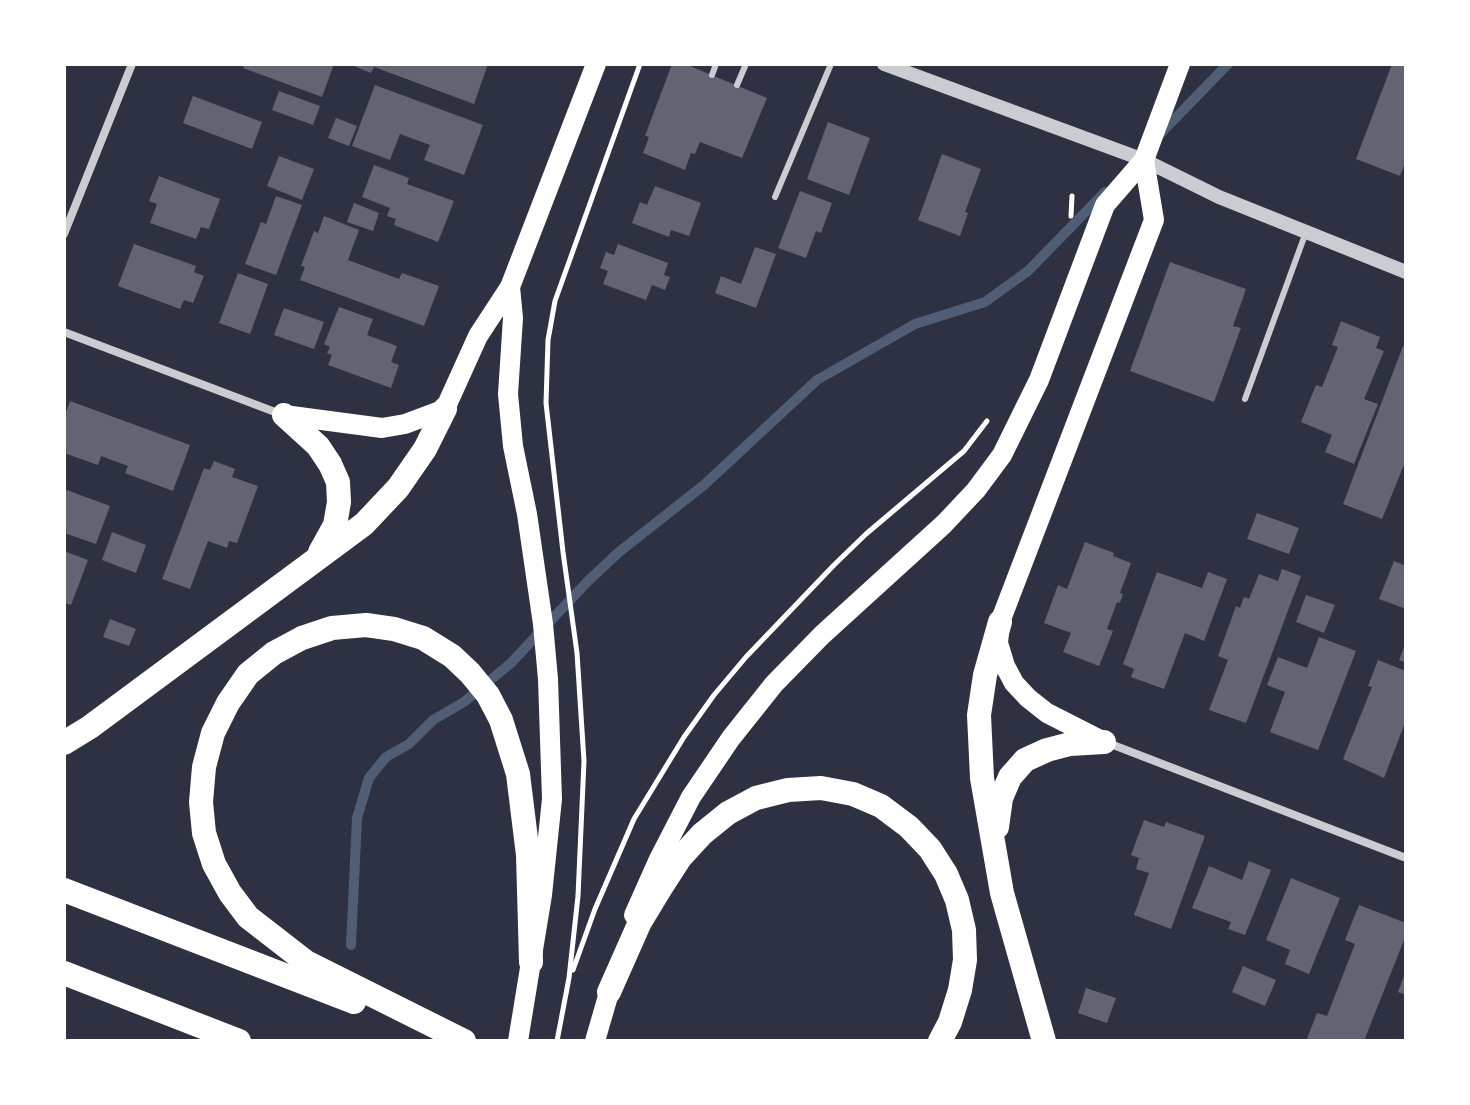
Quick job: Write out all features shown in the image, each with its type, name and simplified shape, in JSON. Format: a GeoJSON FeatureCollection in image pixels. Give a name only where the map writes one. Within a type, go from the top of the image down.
{"type":"FeatureCollection","features":[{"type":"Feature","properties":{"kind":"highway"},"geometry":{"type":"LineString","coordinates":[[64,743],[90,727],[364,524],[398,488],[425,449],[445,409]]}},
{"type":"Feature","properties":{"kind":"highway"},"geometry":{"type":"LineString","coordinates":[[284,415],[318,446],[338,482],[335,525],[307,568]]}},
{"type":"Feature","properties":{"kind":"highway"},"geometry":{"type":"LineString","coordinates":[[1000,622],[985,675],[979,715],[982,778],[1002,893],[1044,1041]]}},
{"type":"Feature","properties":{"kind":"highway"},"geometry":{"type":"LineString","coordinates":[[464,1041],[306,962],[248,917],[230,893],[214,864],[204,833],[201,802],[204,767],[213,733],[228,703],[248,674],[274,653],[302,638],[332,628],[366,625],[423,638],[452,656],[470,673],[488,695],[501,720],[518,774],[524,814],[531,962]]}},
{"type":"Feature","properties":{"kind":"highway"},"geometry":{"type":"LineString","coordinates":[[1002,893],[997,823],[1001,798],[1010,777],[1025,760],[1047,750],[1070,744],[1104,742]]}},
{"type":"Feature","properties":{"kind":"highway"},"geometry":{"type":"LineString","coordinates":[[609,992],[640,922],[680,858],[702,834],[728,813],[756,798],[788,790],[821,788],[853,794],[881,806],[909,827],[930,849],[946,874],[957,900],[964,930],[965,960],[960,990],[940,1041]]}},
{"type":"Feature","properties":{"kind":"highway"},"geometry":{"type":"LineString","coordinates":[[64,890],[453,1041]]}},
{"type":"Feature","properties":{"kind":"highway"},"geometry":{"type":"LineString","coordinates":[[64,973],[239,1041]]}},
{"type":"Feature","properties":{"kind":"main road"},"geometry":{"type":"LineString","coordinates":[[284,415],[382,428],[405,424],[445,409],[478,336],[510,287],[596,64]]}},
{"type":"Feature","properties":{"kind":"main road"},"geometry":{"type":"LineString","coordinates":[[595,1041],[630,924],[659,859],[691,797],[731,738],[774,684],[822,635],[944,524],[976,490],[1002,455],[1023,416],[1105,205],[1144,160],[1180,64]]}},
{"type":"Feature","properties":{"kind":"main road"},"geometry":{"type":"LineString","coordinates":[[1104,742],[1047,713],[1028,698],[1014,683],[998,643],[1000,622],[1154,220],[1144,160]]}},
{"type":"Feature","properties":{"kind":"main road"},"geometry":{"type":"LineString","coordinates":[[510,287],[513,318],[508,394],[513,446],[537,577],[548,679],[552,799],[542,895],[518,1041]]}},
{"type":"Feature","properties":{"kind":"street"},"geometry":{"type":"LineString","coordinates":[[64,234],[132,64]]}},
{"type":"Feature","properties":{"kind":"street"},"geometry":{"type":"LineString","coordinates":[[884,64],[1089,138],[1144,160],[1219,197],[1406,272]]}},
{"type":"Feature","properties":{"kind":"street"},"geometry":{"type":"LineString","coordinates":[[64,332],[284,415]]}},
{"type":"Feature","properties":{"kind":"street"},"geometry":{"type":"LineString","coordinates":[[1104,742],[1406,858]]}},
{"type":"Feature","properties":{"kind":"lane"},"geometry":{"type":"LineString","coordinates":[[712,75],[716,64]]}},
{"type":"Feature","properties":{"kind":"lane"},"geometry":{"type":"LineString","coordinates":[[737,85],[746,64]]}},
{"type":"Feature","properties":{"kind":"lane"},"geometry":{"type":"LineString","coordinates":[[775,197],[831,64]]}},
{"type":"Feature","properties":{"kind":"lane"},"geometry":{"type":"LineString","coordinates":[[1245,399],[1306,232]]}},
{"type":"Feature","properties":{"kind":"path"},"geometry":{"type":"LineString","coordinates":[[577,653],[546,403],[548,340],[555,301],[640,64]]}},
{"type":"Feature","properties":{"kind":"path"},"geometry":{"type":"LineString","coordinates":[[557,1041],[569,978]]}},
{"type":"Feature","properties":{"kind":"building"},"geometry":{"type":"Polygon","coordinates":[[[245,64],[334,64],[322,97],[243,68],[245,64]]]}},
{"type":"Feature","properties":{"kind":"building"},"geometry":{"type":"Polygon","coordinates":[[[349,64],[488,64],[474,104],[374,67],[371,73],[349,64]]]}},
{"type":"Feature","properties":{"kind":"building"},"geometry":{"type":"Polygon","coordinates":[[[672,64],[685,64],[767,98],[742,158],[700,142],[695,154],[691,153],[685,170],[643,153],[649,137],[645,136],[672,64]]]}},
{"type":"Feature","properties":{"kind":"building"},"geometry":{"type":"Polygon","coordinates":[[[1392,64],[1406,64],[1406,160],[1400,176],[1356,159],[1392,64]]]}},
{"type":"Feature","properties":{"kind":"building"},"geometry":{"type":"Polygon","coordinates":[[[375,85],[483,125],[464,175],[424,160],[430,145],[400,134],[390,160],[352,146],[375,85]]]}},
{"type":"Feature","properties":{"kind":"building"},"geometry":{"type":"Polygon","coordinates":[[[279,91],[320,106],[313,125],[272,110],[279,91]]]}},
{"type":"Feature","properties":{"kind":"building"},"geometry":{"type":"Polygon","coordinates":[[[193,96],[262,122],[252,149],[183,123],[193,96]]]}},
{"type":"Feature","properties":{"kind":"building"},"geometry":{"type":"Polygon","coordinates":[[[336,118],[357,126],[349,146],[328,138],[336,118]]]}},
{"type":"Feature","properties":{"kind":"building"},"geometry":{"type":"Polygon","coordinates":[[[828,122],[870,138],[849,195],[807,179],[828,122]]]}},
{"type":"Feature","properties":{"kind":"building"},"geometry":{"type":"Polygon","coordinates":[[[942,154],[981,169],[965,212],[968,213],[960,236],[918,220],[942,154]]]}},
{"type":"Feature","properties":{"kind":"building"},"geometry":{"type":"Polygon","coordinates":[[[279,156],[314,169],[302,200],[267,186],[279,156]]]}},
{"type":"Feature","properties":{"kind":"building"},"geometry":{"type":"Polygon","coordinates":[[[374,165],[409,178],[407,184],[454,201],[438,242],[394,225],[396,219],[387,216],[390,208],[362,197],[374,165]]]}},
{"type":"Feature","properties":{"kind":"building"},"geometry":{"type":"Polygon","coordinates":[[[159,176],[220,199],[209,229],[201,227],[196,239],[150,223],[157,204],[149,201],[159,176]]]}},
{"type":"Feature","properties":{"kind":"building"},"geometry":{"type":"Polygon","coordinates":[[[655,186],[701,203],[689,236],[671,230],[669,237],[632,223],[640,202],[647,205],[655,186]]]}},
{"type":"Feature","properties":{"kind":"building"},"geometry":{"type":"Polygon","coordinates":[[[800,191],[832,203],[821,233],[816,231],[806,258],[778,248],[800,191]]]}},
{"type":"Feature","properties":{"kind":"building"},"geometry":{"type":"Polygon","coordinates":[[[276,196],[302,205],[276,275],[245,264],[261,222],[266,224],[276,196]]]}},
{"type":"Feature","properties":{"kind":"building"},"geometry":{"type":"Polygon","coordinates":[[[354,203],[379,213],[373,231],[347,222],[354,203]]]}},
{"type":"Feature","properties":{"kind":"building"},"geometry":{"type":"Polygon","coordinates":[[[324,216],[359,230],[348,260],[399,279],[402,273],[439,286],[424,326],[300,280],[305,267],[301,266],[314,231],[318,233],[324,216]]]}},
{"type":"Feature","properties":{"kind":"building"},"geometry":{"type":"Polygon","coordinates":[[[134,244],[196,266],[194,272],[204,276],[193,303],[184,300],[180,309],[118,286],[134,244]]]}},
{"type":"Feature","properties":{"kind":"building"},"geometry":{"type":"Polygon","coordinates":[[[618,244],[668,263],[664,275],[670,277],[665,290],[652,285],[646,300],[603,284],[608,271],[600,268],[606,252],[614,255],[618,244]]]}},
{"type":"Feature","properties":{"kind":"building"},"geometry":{"type":"Polygon","coordinates":[[[755,247],[776,254],[756,308],[715,293],[721,276],[741,284],[755,247]]]}},
{"type":"Feature","properties":{"kind":"building"},"geometry":{"type":"Polygon","coordinates":[[[1170,262],[1246,289],[1233,326],[1241,328],[1214,402],[1130,371],[1170,262]]]}},
{"type":"Feature","properties":{"kind":"building"},"geometry":{"type":"Polygon","coordinates":[[[238,273],[268,284],[250,334],[219,323],[238,273]]]}},
{"type":"Feature","properties":{"kind":"building"},"geometry":{"type":"Polygon","coordinates":[[[339,307],[373,319],[367,335],[397,346],[391,362],[399,365],[391,388],[328,365],[332,355],[327,353],[330,347],[324,344],[339,307]]]}},
{"type":"Feature","properties":{"kind":"building"},"geometry":{"type":"Polygon","coordinates":[[[284,308],[324,322],[314,349],[274,335],[284,308]]]}},
{"type":"Feature","properties":{"kind":"building"},"geometry":{"type":"Polygon","coordinates":[[[1341,321],[1380,337],[1376,348],[1384,351],[1364,399],[1378,404],[1354,464],[1325,452],[1332,435],[1301,422],[1316,385],[1322,387],[1338,347],[1332,345],[1341,321]]]}},
{"type":"Feature","properties":{"kind":"building"},"geometry":{"type":"Polygon","coordinates":[[[1403,346],[1406,347],[1406,460],[1382,519],[1343,504],[1403,346]]]}},
{"type":"Feature","properties":{"kind":"building"},"geometry":{"type":"Polygon","coordinates":[[[70,401],[190,445],[173,491],[125,473],[128,466],[101,456],[98,465],[64,453],[64,418],[70,401]]]}},
{"type":"Feature","properties":{"kind":"building"},"geometry":{"type":"Polygon","coordinates":[[[214,461],[235,469],[232,477],[258,486],[237,543],[229,541],[227,548],[208,541],[190,589],[162,579],[204,468],[210,470],[214,461]]]}},
{"type":"Feature","properties":{"kind":"building"},"geometry":{"type":"Polygon","coordinates":[[[64,489],[110,506],[96,544],[64,533],[64,489]]]}},
{"type":"Feature","properties":{"kind":"building"},"geometry":{"type":"Polygon","coordinates":[[[1257,513],[1299,528],[1289,554],[1247,539],[1257,513]]]}},
{"type":"Feature","properties":{"kind":"building"},"geometry":{"type":"Polygon","coordinates":[[[112,532],[146,545],[136,573],[102,560],[112,532]]]}},
{"type":"Feature","properties":{"kind":"building"},"geometry":{"type":"Polygon","coordinates":[[[1085,542],[1131,563],[1120,593],[1123,594],[1120,603],[1117,602],[1107,629],[1113,631],[1099,666],[1063,652],[1071,633],[1044,623],[1058,585],[1067,589],[1085,542]]]}},
{"type":"Feature","properties":{"kind":"building"},"geometry":{"type":"Polygon","coordinates":[[[64,551],[88,560],[71,605],[64,603],[64,551]]]}},
{"type":"Feature","properties":{"kind":"building"},"geometry":{"type":"Polygon","coordinates":[[[1394,561],[1406,566],[1406,609],[1379,599],[1394,561]]]}},
{"type":"Feature","properties":{"kind":"building"},"geometry":{"type":"Polygon","coordinates":[[[1282,569],[1301,576],[1246,723],[1209,710],[1228,660],[1218,656],[1236,606],[1240,608],[1244,597],[1249,599],[1259,574],[1278,581],[1282,569]]]}},
{"type":"Feature","properties":{"kind":"building"},"geometry":{"type":"Polygon","coordinates":[[[1157,572],[1202,588],[1208,572],[1227,579],[1204,641],[1185,633],[1164,689],[1131,677],[1134,669],[1123,664],[1157,572]]]}},
{"type":"Feature","properties":{"kind":"building"},"geometry":{"type":"Polygon","coordinates":[[[1306,595],[1335,605],[1324,633],[1296,622],[1306,595]]]}},
{"type":"Feature","properties":{"kind":"building"},"geometry":{"type":"Polygon","coordinates":[[[110,619],[136,629],[129,646],[103,637],[110,619]]]}},
{"type":"Feature","properties":{"kind":"building"},"geometry":{"type":"Polygon","coordinates":[[[1319,637],[1356,651],[1318,750],[1270,732],[1285,692],[1267,685],[1278,657],[1307,668],[1319,637]]]}},
{"type":"Feature","properties":{"kind":"building"},"geometry":{"type":"Polygon","coordinates":[[[1406,642],[1406,663],[1399,660],[1406,642]]]}},
{"type":"Feature","properties":{"kind":"building"},"geometry":{"type":"Polygon","coordinates":[[[1378,660],[1406,671],[1406,720],[1384,778],[1343,759],[1372,687],[1368,686],[1378,660]]]}},
{"type":"Feature","properties":{"kind":"building"},"geometry":{"type":"Polygon","coordinates":[[[1144,820],[1164,827],[1166,822],[1205,836],[1171,929],[1134,915],[1149,873],[1136,869],[1139,858],[1131,855],[1144,820]]]}},
{"type":"Feature","properties":{"kind":"building"},"geometry":{"type":"Polygon","coordinates":[[[1249,861],[1271,870],[1245,935],[1228,929],[1231,922],[1192,908],[1209,866],[1242,880],[1249,861]]]}},
{"type":"Feature","properties":{"kind":"building"},"geometry":{"type":"Polygon","coordinates":[[[1291,878],[1340,898],[1309,974],[1285,964],[1290,950],[1266,940],[1291,878]]]}},
{"type":"Feature","properties":{"kind":"building"},"geometry":{"type":"Polygon","coordinates":[[[1359,905],[1406,923],[1406,935],[1364,1041],[1306,1041],[1317,1013],[1327,1016],[1355,944],[1345,940],[1359,905]]]}},
{"type":"Feature","properties":{"kind":"building"},"geometry":{"type":"Polygon","coordinates":[[[1243,966],[1276,980],[1265,1006],[1232,992],[1243,966]]]}},
{"type":"Feature","properties":{"kind":"building"},"geometry":{"type":"Polygon","coordinates":[[[1406,971],[1406,995],[1398,992],[1406,971]]]}},
{"type":"Feature","properties":{"kind":"building"},"geometry":{"type":"Polygon","coordinates":[[[1086,988],[1116,998],[1107,1023],[1078,1013],[1086,988]]]}},
{"type":"Feature","properties":{"kind":"waterway"},"geometry":{"type":"LineString","coordinates":[[1157,137],[1228,64]]}},
{"type":"Feature","properties":{"kind":"waterway"},"geometry":{"type":"LineString","coordinates":[[351,945],[357,818],[369,778],[386,757],[409,744],[433,720],[464,702],[511,663],[619,552],[704,485],[817,380],[915,324],[985,302],[1028,271],[1105,192]]}}]}
